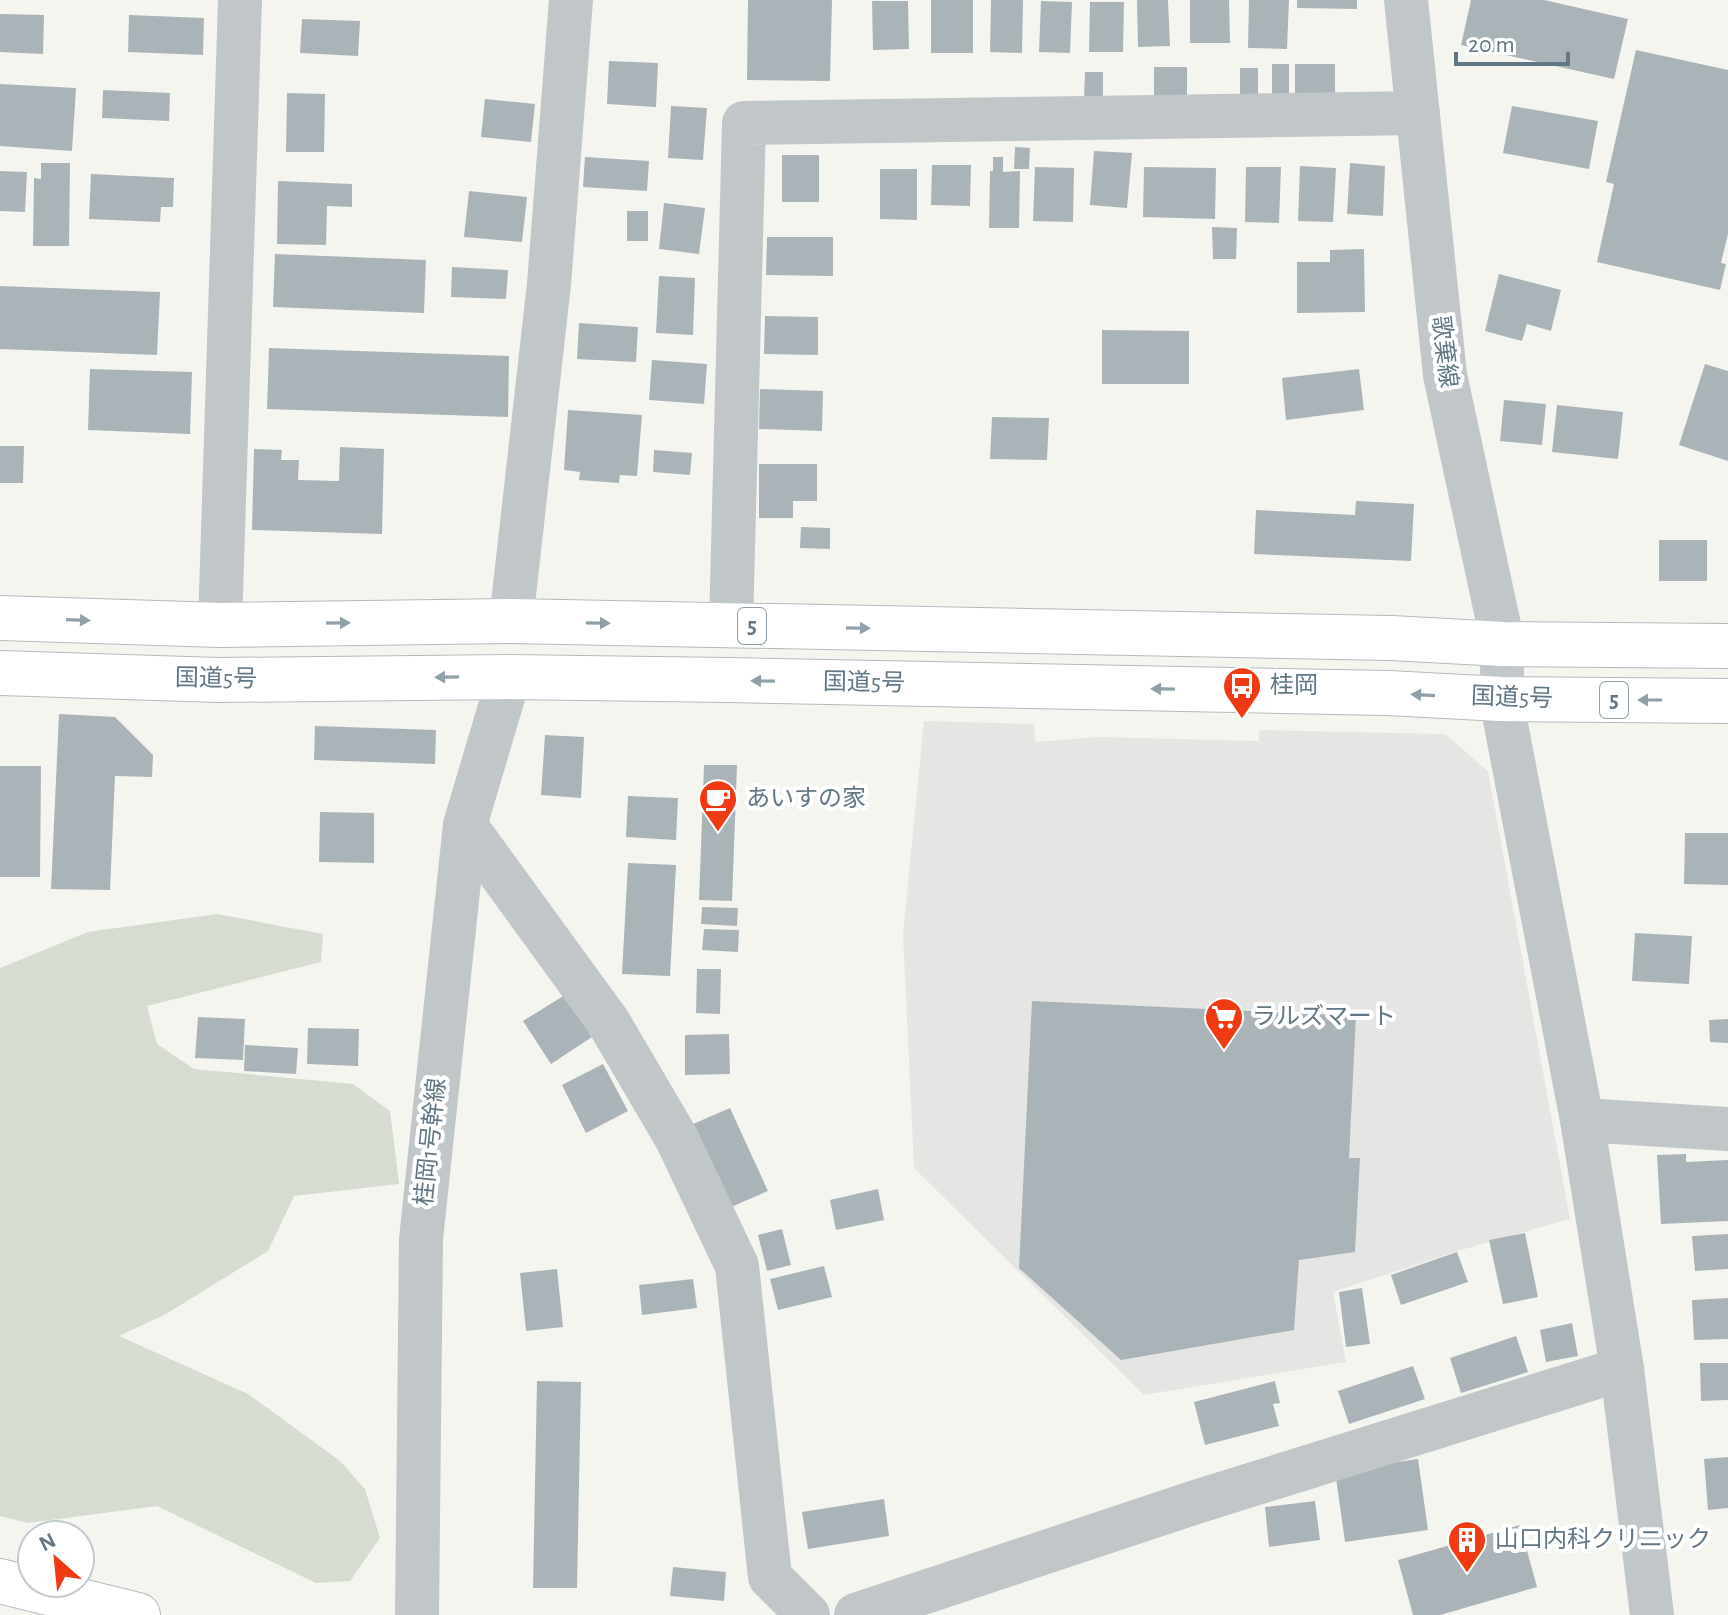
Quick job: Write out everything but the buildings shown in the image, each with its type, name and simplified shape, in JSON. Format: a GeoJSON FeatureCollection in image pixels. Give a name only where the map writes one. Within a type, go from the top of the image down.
{"type":"FeatureCollection","features":[{"type":"Feature","properties":{"kind":"highway","name":"5"},"geometry":{"type":"LineString","coordinates":[[0,618],[220,625],[511,621],[1391,638],[1503,644],[1728,646]]}},
{"type":"Feature","properties":{"kind":"highway","name":"国道5号"},"geometry":{"type":"LineString","coordinates":[[0,673],[219,680],[509,677],[1388,693],[1501,699],[1728,701]]}},
{"type":"Feature","properties":{"kind":"highway"},"geometry":{"type":"LineString","coordinates":[[0,1581],[138,1615]]}},
{"type":"Feature","properties":{"kind":"street"},"geometry":{"type":"LineString","coordinates":[[220,625],[240,0]]}},
{"type":"Feature","properties":{"kind":"street"},"geometry":{"type":"LineString","coordinates":[[511,621],[549,284],[571,0]]}},
{"type":"Feature","properties":{"kind":"street","name":"歌棄線"},"geometry":{"type":"LineString","coordinates":[[1406,0],[1445,375],[1503,644],[1501,699],[1582,1120],[1622,1369],[1652,1615]]}},
{"type":"Feature","properties":{"kind":"street"},"geometry":{"type":"LineString","coordinates":[[731,625],[744,123],[1418,113]]}},
{"type":"Feature","properties":{"kind":"street","name":"桂岡1号幹線"},"geometry":{"type":"LineString","coordinates":[[417,1615],[421,1239],[465,825],[509,677]]}},
{"type":"Feature","properties":{"kind":"street"},"geometry":{"type":"LineString","coordinates":[[465,825],[609,1023],[677,1139],[737,1266],[770,1577],[808,1615]]}},
{"type":"Feature","properties":{"kind":"street"},"geometry":{"type":"LineString","coordinates":[[1582,1120],[1728,1129]]}},
{"type":"Feature","properties":{"kind":"street"},"geometry":{"type":"LineString","coordinates":[[856,1615],[1199,1501],[1622,1369]]}},
{"type":"Feature","properties":{"kind":"shaded area","name":"ラルズマート"},"geometry":{"type":"Polygon","coordinates":[[[924,721],[1034,724],[1035,742],[1098,737],[1259,741],[1259,730],[1445,734],[1488,771],[1570,1219],[1461,1250],[1333,1292],[1346,1362],[1144,1395],[914,1168],[903,934],[924,721]]]}},
{"type":"Feature","properties":{"kind":"shaded area"},"geometry":{"type":"Polygon","coordinates":[[[217,914],[323,934],[321,962],[147,1006],[157,1044],[194,1069],[353,1084],[390,1111],[399,1184],[294,1196],[268,1251],[166,1314],[119,1336],[248,1394],[340,1461],[365,1489],[380,1538],[350,1581],[316,1583],[157,1506],[58,1519],[16,1520],[0,1516],[0,968],[88,932],[217,914]]]}},
{"type":"Feature","properties":{"kind":"place","name":"桂岡"},"geometry":{"type":"Point","coordinates":[1242,720]}},
{"type":"Feature","properties":{"kind":"place","name":"あいすの家"},"geometry":{"type":"Point","coordinates":[718,833]}},
{"type":"Feature","properties":{"kind":"place","name":"ラルズマート"},"geometry":{"type":"Point","coordinates":[1224,1051]}},
{"type":"Feature","properties":{"kind":"place","name":"山口内科クリニック"},"geometry":{"type":"Point","coordinates":[1467,1574]}}]}
